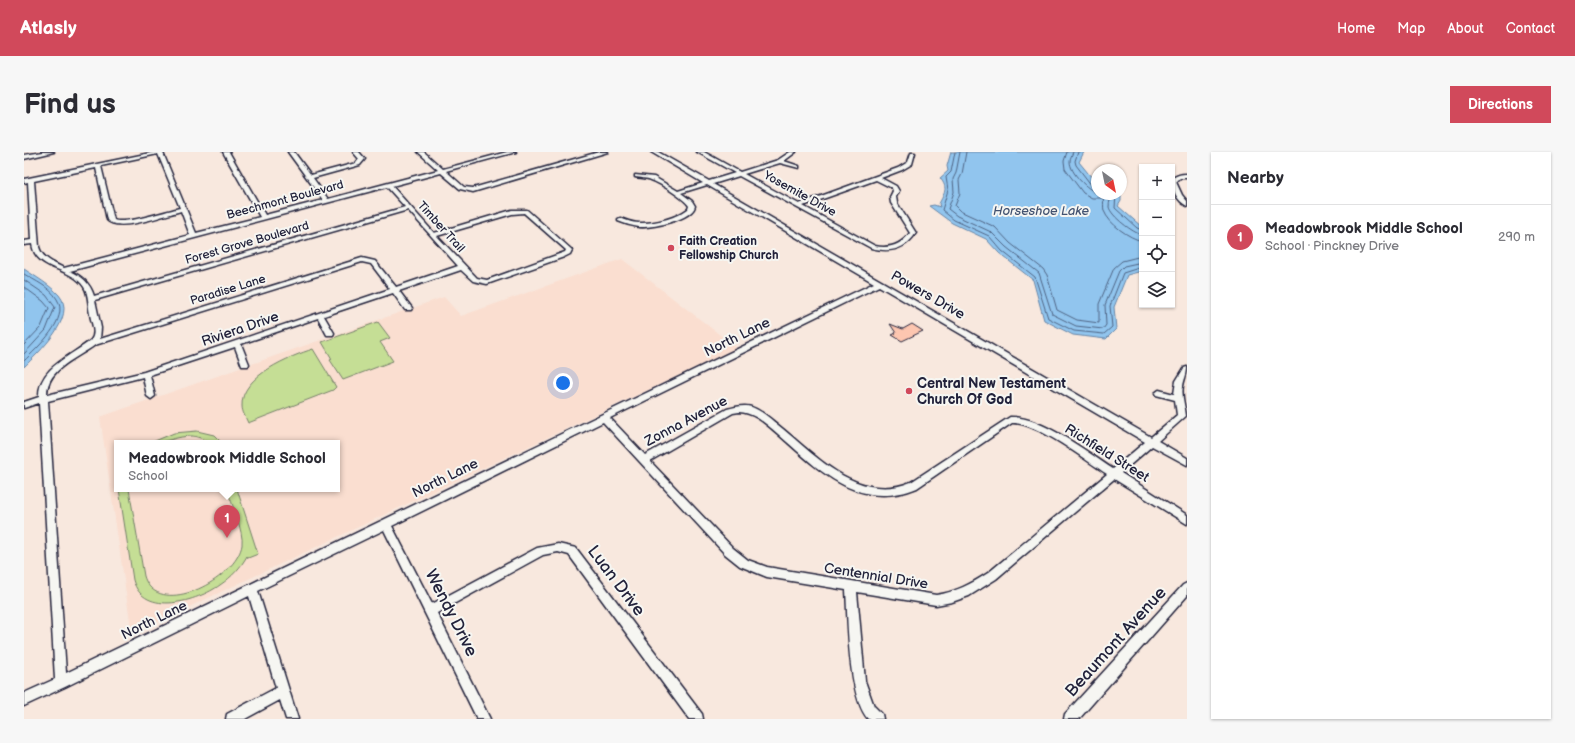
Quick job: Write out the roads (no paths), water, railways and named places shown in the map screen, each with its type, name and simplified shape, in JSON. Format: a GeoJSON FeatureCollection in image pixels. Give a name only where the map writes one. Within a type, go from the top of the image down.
{"type":"FeatureCollection","features":[{"type":"Feature","properties":{"kind":"street"},"geometry":{"type":"LineString","coordinates":[[24,157],[51,152]]}},
{"type":"Feature","properties":{"kind":"street"},"geometry":{"type":"LineString","coordinates":[[24,182],[161,152],[194,236]]}},
{"type":"Feature","properties":{"kind":"street"},"geometry":{"type":"LineString","coordinates":[[226,152],[263,218]]}},
{"type":"Feature","properties":{"kind":"street"},"geometry":{"type":"LineString","coordinates":[[291,152],[326,200]]}},
{"type":"Feature","properties":{"kind":"street"},"geometry":{"type":"LineString","coordinates":[[309,177],[354,165],[362,159],[356,152]]}},
{"type":"Feature","properties":{"kind":"street"},"geometry":{"type":"LineString","coordinates":[[421,152],[462,188],[473,190],[605,152]]}},
{"type":"Feature","properties":{"kind":"street","name":"Beechmont Boulevard"},"geometry":{"type":"LineString","coordinates":[[64,270],[513,152]]}},
{"type":"Feature","properties":{"kind":"street","name":"Powers Drive"},"geometry":{"type":"LineString","coordinates":[[654,152],[1187,462]]}},
{"type":"Feature","properties":{"kind":"street"},"geometry":{"type":"LineString","coordinates":[[677,193],[780,161],[793,152]]}},
{"type":"Feature","properties":{"kind":"street","name":"Yosemite Drive"},"geometry":{"type":"LineString","coordinates":[[704,153],[873,247],[892,249],[902,244],[913,233],[894,203],[893,197],[896,191],[894,187],[876,177]]}},
{"type":"Feature","properties":{"kind":"street"},"geometry":{"type":"LineString","coordinates":[[799,206],[900,169],[910,163],[913,154]]}},
{"type":"Feature","properties":{"kind":"street"},"geometry":{"type":"LineString","coordinates":[[780,161],[797,167]]}},
{"type":"Feature","properties":{"kind":"street"},"geometry":{"type":"LineString","coordinates":[[98,166],[110,220],[116,224],[128,223],[183,209]]}},
{"type":"Feature","properties":{"kind":"street"},"geometry":{"type":"LineString","coordinates":[[620,220],[636,226],[645,226],[659,224],[686,214],[691,210],[692,206],[687,200],[677,193],[652,178],[637,176]]}},
{"type":"Feature","properties":{"kind":"street"},"geometry":{"type":"LineString","coordinates":[[1187,176],[1179,176],[1175,178],[1173,182],[1179,196],[1187,204]]}},
{"type":"Feature","properties":{"kind":"street"},"geometry":{"type":"LineString","coordinates":[[31,180],[36,249],[41,257],[50,264],[83,281],[89,290],[97,334],[94,343]]}},
{"type":"Feature","properties":{"kind":"street","name":"Timber Trail"},"geometry":{"type":"LineString","coordinates":[[387,184],[475,280],[487,282],[562,256],[568,253],[569,250],[529,214],[518,210],[434,235]]}},
{"type":"Feature","properties":{"kind":"street","name":"Forest Grove Boulevard"},"geometry":{"type":"LineString","coordinates":[[91,299],[409,208]]}},
{"type":"Feature","properties":{"kind":"street"},"geometry":{"type":"LineString","coordinates":[[24,243],[35,241]]}},
{"type":"Feature","properties":{"kind":"street","name":"Paradise Lane"},"geometry":{"type":"LineString","coordinates":[[61,683],[44,399],[44,385],[52,373],[68,358],[94,343],[358,261],[368,260],[375,264],[395,290]]}},
{"type":"Feature","properties":{"kind":"street","name":"Riviera Drive"},"geometry":{"type":"LineString","coordinates":[[24,405],[146,374],[462,267]]}},
{"type":"Feature","properties":{"kind":"street","name":"North Lane"},"geometry":{"type":"LineString","coordinates":[[24,700],[880,283]]}},
{"type":"Feature","properties":{"kind":"street"},"geometry":{"type":"LineString","coordinates":[[395,290],[408,308]]}},
{"type":"Feature","properties":{"kind":"street"},"geometry":{"type":"LineString","coordinates":[[320,315],[330,333]]}},
{"type":"Feature","properties":{"kind":"street"},"geometry":{"type":"LineString","coordinates":[[237,343],[245,364]]}},
{"type":"Feature","properties":{"kind":"street"},"geometry":{"type":"LineString","coordinates":[[1184,417],[1177,387],[1182,375],[1187,370]]}},
{"type":"Feature","properties":{"kind":"street"},"geometry":{"type":"LineString","coordinates":[[146,374],[151,396]]}},
{"type":"Feature","properties":{"kind":"street"},"geometry":{"type":"LineString","coordinates":[[1159,393],[1179,398]]}},
{"type":"Feature","properties":{"kind":"street","name":"Zonna Avenue"},"geometry":{"type":"LineString","coordinates":[[644,460],[730,411],[739,409],[751,410],[764,418],[826,470],[841,480],[858,488],[886,491],[902,490],[914,485],[1010,420]]}},
{"type":"Feature","properties":{"kind":"street","name":"Centennial Drive"},"geometry":{"type":"LineString","coordinates":[[605,418],[730,551],[744,563],[767,572],[936,600],[952,598],[969,592],[992,576],[1152,441],[1184,417]]}},
{"type":"Feature","properties":{"kind":"street","name":"Richfield Street"},"geometry":{"type":"LineString","coordinates":[[1010,420],[1019,419],[1028,421],[1187,520]]}},
{"type":"Feature","properties":{"kind":"street","name":"Wendy Drive"},"geometry":{"type":"LineString","coordinates":[[386,524],[431,610],[484,719]]}},
{"type":"Feature","properties":{"kind":"street","name":"Luan Drive"},"geometry":{"type":"LineString","coordinates":[[431,610],[541,551],[558,548],[572,551],[697,719]]}},
{"type":"Feature","properties":{"kind":"street"},"geometry":{"type":"LineString","coordinates":[[852,586],[859,681],[869,710],[877,719]]}},
{"type":"Feature","properties":{"kind":"street","name":"Beaumont Avenue"},"geometry":{"type":"LineString","coordinates":[[1070,719],[1187,588]]}},
{"type":"Feature","properties":{"kind":"street"},"geometry":{"type":"LineString","coordinates":[[252,589],[292,719]]}},
{"type":"Feature","properties":{"kind":"street"},"geometry":{"type":"LineString","coordinates":[[232,719],[284,691]]}},
{"type":"Feature","properties":{"kind":"water","name":"Horseshoe Lake"},"geometry":{"type":"Polygon","coordinates":[[[951,152],[1084,152],[1079,162],[1091,177],[1091,200],[1121,200],[1118,206],[1139,224],[1139,272],[1127,275],[1114,307],[1116,329],[1106,339],[1073,335],[1044,320],[1033,280],[999,253],[986,239],[952,223],[929,206],[934,205],[940,207],[939,204],[945,188],[940,178],[948,171],[947,166],[951,152]]]}},
{"type":"Feature","properties":{"kind":"water"},"geometry":{"type":"Polygon","coordinates":[[[24,269],[43,281],[59,295],[64,304],[64,314],[54,334],[24,367],[24,269]]]}},
{"type":"Feature","properties":{"kind":"place","name":"Faith Creation Fellowship Church"},"geometry":{"type":"Point","coordinates":[671,248]}},
{"type":"Feature","properties":{"kind":"place","name":"Central New Testament Church Of God"},"geometry":{"type":"Point","coordinates":[909,391]}},
{"type":"Feature","properties":{"kind":"place","name":"Meadowbrook Middle School"},"geometry":{"type":"Point","coordinates":[227,538]}}]}
